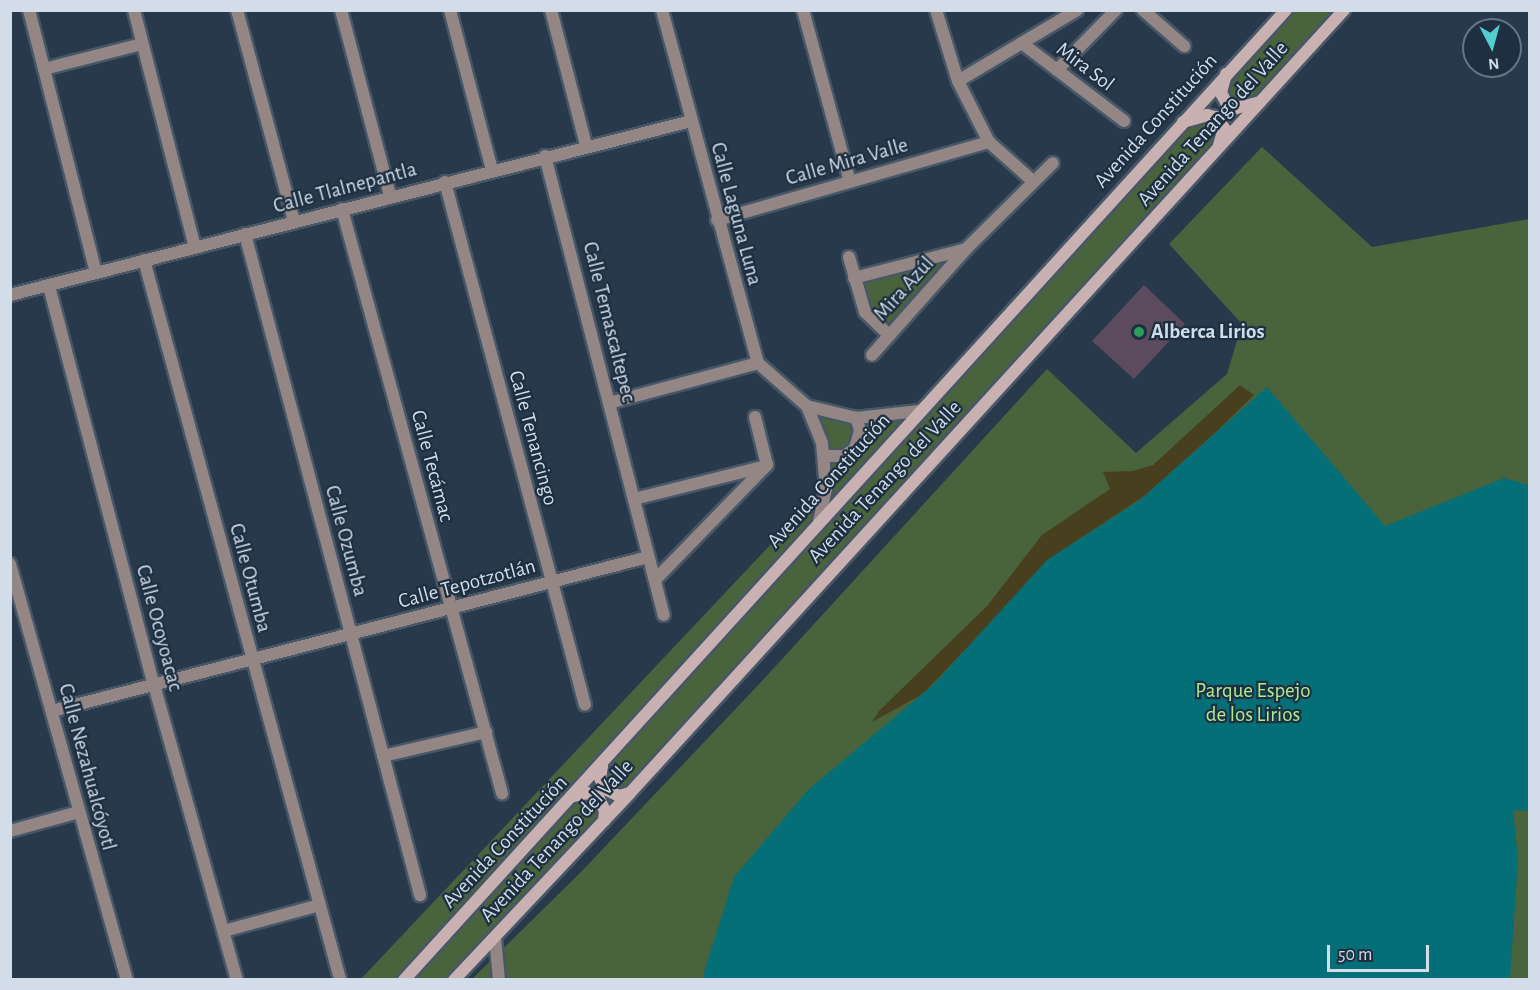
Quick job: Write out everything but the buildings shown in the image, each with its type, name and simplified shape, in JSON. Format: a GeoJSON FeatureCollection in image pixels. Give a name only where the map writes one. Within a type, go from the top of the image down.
{"type":"FeatureCollection","features":[{"type":"Feature","properties":{"kind":"main road","name":"Avenida Constitución"},"geometry":{"type":"LineString","coordinates":[[404,980],[602,766],[819,521],[1228,70],[1286,10]]}},
{"type":"Feature","properties":{"kind":"main road","name":"Avenida Tenango del Valle"},"geometry":{"type":"LineString","coordinates":[[454,980],[630,793],[1344,10]]}},
{"type":"Feature","properties":{"kind":"main road"},"geometry":{"type":"LineString","coordinates":[[1228,70],[1221,93],[1226,102],[1236,108],[1260,102]]}},
{"type":"Feature","properties":{"kind":"main road"},"geometry":{"type":"LineString","coordinates":[[1181,123],[1207,115],[1216,117],[1224,128],[1216,152]]}},
{"type":"Feature","properties":{"kind":"main road"},"geometry":{"type":"LineString","coordinates":[[602,766],[600,778],[605,789],[619,796],[630,793]]}},
{"type":"Feature","properties":{"kind":"main road"},"geometry":{"type":"LineString","coordinates":[[574,796],[586,793],[598,797],[605,811],[604,821]]}},
{"type":"Feature","properties":{"kind":"street"},"geometry":{"type":"LineString","coordinates":[[29,10],[96,273]]}},
{"type":"Feature","properties":{"kind":"street"},"geometry":{"type":"LineString","coordinates":[[134,10],[195,247]]}},
{"type":"Feature","properties":{"kind":"street"},"geometry":{"type":"LineString","coordinates":[[237,10],[294,221]]}},
{"type":"Feature","properties":{"kind":"street"},"geometry":{"type":"LineString","coordinates":[[341,10],[390,196]]}},
{"type":"Feature","properties":{"kind":"street"},"geometry":{"type":"LineString","coordinates":[[450,10],[492,170]]}},
{"type":"Feature","properties":{"kind":"street"},"geometry":{"type":"LineString","coordinates":[[551,10],[586,145]]}},
{"type":"Feature","properties":{"kind":"street","name":"Calle Laguna Luna"},"geometry":{"type":"LineString","coordinates":[[662,10],[690,121],[758,363]]}},
{"type":"Feature","properties":{"kind":"street"},"geometry":{"type":"LineString","coordinates":[[803,10],[850,182]]}},
{"type":"Feature","properties":{"kind":"street"},"geometry":{"type":"LineString","coordinates":[[936,10],[958,81],[989,142],[1033,182]]}},
{"type":"Feature","properties":{"kind":"street"},"geometry":{"type":"LineString","coordinates":[[958,81],[1077,10]]}},
{"type":"Feature","properties":{"kind":"street"},"geometry":{"type":"LineString","coordinates":[[1057,70],[1116,10]]}},
{"type":"Feature","properties":{"kind":"street"},"geometry":{"type":"LineString","coordinates":[[1143,10],[1184,46]]}},
{"type":"Feature","properties":{"kind":"street"},"geometry":{"type":"LineString","coordinates":[[44,69],[142,44]]}},
{"type":"Feature","properties":{"kind":"street","name":"Mira Sol"},"geometry":{"type":"LineString","coordinates":[[1023,44],[1124,121]]}},
{"type":"Feature","properties":{"kind":"street","name":"Calle Tlalnepantla"},"geometry":{"type":"LineString","coordinates":[[10,295],[586,145],[690,121]]}},
{"type":"Feature","properties":{"kind":"street","name":"Calle Mira Valle"},"geometry":{"type":"LineString","coordinates":[[717,220],[989,142]]}},
{"type":"Feature","properties":{"kind":"street","name":"Calle Temascaltepec"},"geometry":{"type":"LineString","coordinates":[[545,156],[664,615]]}},
{"type":"Feature","properties":{"kind":"street","name":"Mira Azúl"},"geometry":{"type":"LineString","coordinates":[[872,355],[966,249],[1053,163]]}},
{"type":"Feature","properties":{"kind":"street","name":"Calle Tenancingo"},"geometry":{"type":"LineString","coordinates":[[445,182],[585,705]]}},
{"type":"Feature","properties":{"kind":"street","name":"Calle Tecámac"},"geometry":{"type":"LineString","coordinates":[[342,209],[502,793]]}},
{"type":"Feature","properties":{"kind":"street","name":"Calle Ozumba"},"geometry":{"type":"LineString","coordinates":[[245,234],[420,896]]}},
{"type":"Feature","properties":{"kind":"street","name":"Mira Azúl"},"geometry":{"type":"LineString","coordinates":[[854,278],[966,249]]}},
{"type":"Feature","properties":{"kind":"street"},"geometry":{"type":"LineString","coordinates":[[849,256],[865,312],[889,335]]}},
{"type":"Feature","properties":{"kind":"street","name":"Calle Otumba"},"geometry":{"type":"LineString","coordinates":[[144,260],[340,979]]}},
{"type":"Feature","properties":{"kind":"street","name":"Calle Ocoyoacac"},"geometry":{"type":"LineString","coordinates":[[49,286],[154,685],[237,980]]}},
{"type":"Feature","properties":{"kind":"street"},"geometry":{"type":"LineString","coordinates":[[609,403],[758,363],[807,406],[856,418],[888,417],[918,411]]}},
{"type":"Feature","properties":{"kind":"street"},"geometry":{"type":"LineString","coordinates":[[807,406],[825,456],[826,489],[819,521]]}},
{"type":"Feature","properties":{"kind":"street"},"geometry":{"type":"LineString","coordinates":[[755,417],[767,465]]}},
{"type":"Feature","properties":{"kind":"street"},"geometry":{"type":"LineString","coordinates":[[825,456],[844,456],[855,448],[861,430],[856,418]]}},
{"type":"Feature","properties":{"kind":"street"},"geometry":{"type":"LineString","coordinates":[[634,499],[767,465]]}},
{"type":"Feature","properties":{"kind":"street"},"geometry":{"type":"LineString","coordinates":[[655,580],[767,465]]}},
{"type":"Feature","properties":{"kind":"street","name":"Calle Tepotzotlán"},"geometry":{"type":"LineString","coordinates":[[52,711],[648,557]]}},
{"type":"Feature","properties":{"kind":"street","name":"Calle Nezahualcóyotl"},"geometry":{"type":"LineString","coordinates":[[10,564],[127,980]]}},
{"type":"Feature","properties":{"kind":"street"},"geometry":{"type":"LineString","coordinates":[[383,756],[486,732]]}},
{"type":"Feature","properties":{"kind":"street"},"geometry":{"type":"LineString","coordinates":[[10,831],[79,812]]}},
{"type":"Feature","properties":{"kind":"street"},"geometry":{"type":"LineString","coordinates":[[224,931],[320,905]]}},
{"type":"Feature","properties":{"kind":"street"},"geometry":{"type":"LineString","coordinates":[[495,937],[499,980]]}},
{"type":"Feature","properties":{"kind":"green space"},"geometry":{"type":"Polygon","coordinates":[[[1289,11],[1341,11],[1260,102],[1243,105],[1229,100],[1226,81],[1289,11]]]}},
{"type":"Feature","properties":{"kind":"green space"},"geometry":{"type":"Polygon","coordinates":[[[1198,119],[1217,121],[1220,140],[629,792],[614,793],[601,773],[603,767],[1182,124],[1198,119]]]}},
{"type":"Feature","properties":{"kind":"green space","name":"Parque Espejo de los Lirios"},"geometry":{"type":"Polygon","coordinates":[[[1262,147],[1372,247],[1529,219],[1529,979],[471,980],[581,872],[762,681],[1047,369],[1136,453],[1227,374],[1242,324],[1169,244],[1262,147]]]}},
{"type":"Feature","properties":{"kind":"green space"},"geometry":{"type":"Polygon","coordinates":[[[958,255],[889,331],[867,312],[860,279],[958,255]]]}},
{"type":"Feature","properties":{"kind":"green space"},"geometry":{"type":"Polygon","coordinates":[[[817,415],[853,421],[855,441],[844,452],[828,453],[817,415]]]}},
{"type":"Feature","properties":{"kind":"green space"},"geometry":{"type":"Polygon","coordinates":[[[908,417],[825,508],[831,461],[849,456],[862,421],[908,417]]]}},
{"type":"Feature","properties":{"kind":"green space"},"geometry":{"type":"Polygon","coordinates":[[[822,490],[815,520],[399,979],[360,980],[822,490]]]}},
{"type":"Feature","properties":{"kind":"green space"},"geometry":{"type":"Polygon","coordinates":[[[592,795],[604,816],[451,979],[406,980],[574,797],[592,795]]]}},
{"type":"Feature","properties":{"kind":"sand"},"geometry":{"type":"Polygon","coordinates":[[[1240,385],[1254,395],[1214,434],[1143,497],[1055,555],[923,694],[872,722],[879,711],[987,606],[1042,535],[1110,489],[1103,472],[1132,471],[1153,465],[1240,385]]]}},
{"type":"Feature","properties":{"kind":"shaded area","name":"Parque Espejo de los Lirios"},"geometry":{"type":"Polygon","coordinates":[[[1267,387],[1385,526],[1504,478],[1529,485],[1530,811],[1513,810],[1518,860],[1510,979],[702,979],[734,877],[808,790],[934,684],[1047,560],[1140,500],[1267,387]]]}},
{"type":"Feature","properties":{"kind":"place","name":"Alberca Lirios"},"geometry":{"type":"Point","coordinates":[1139,332]}}]}
